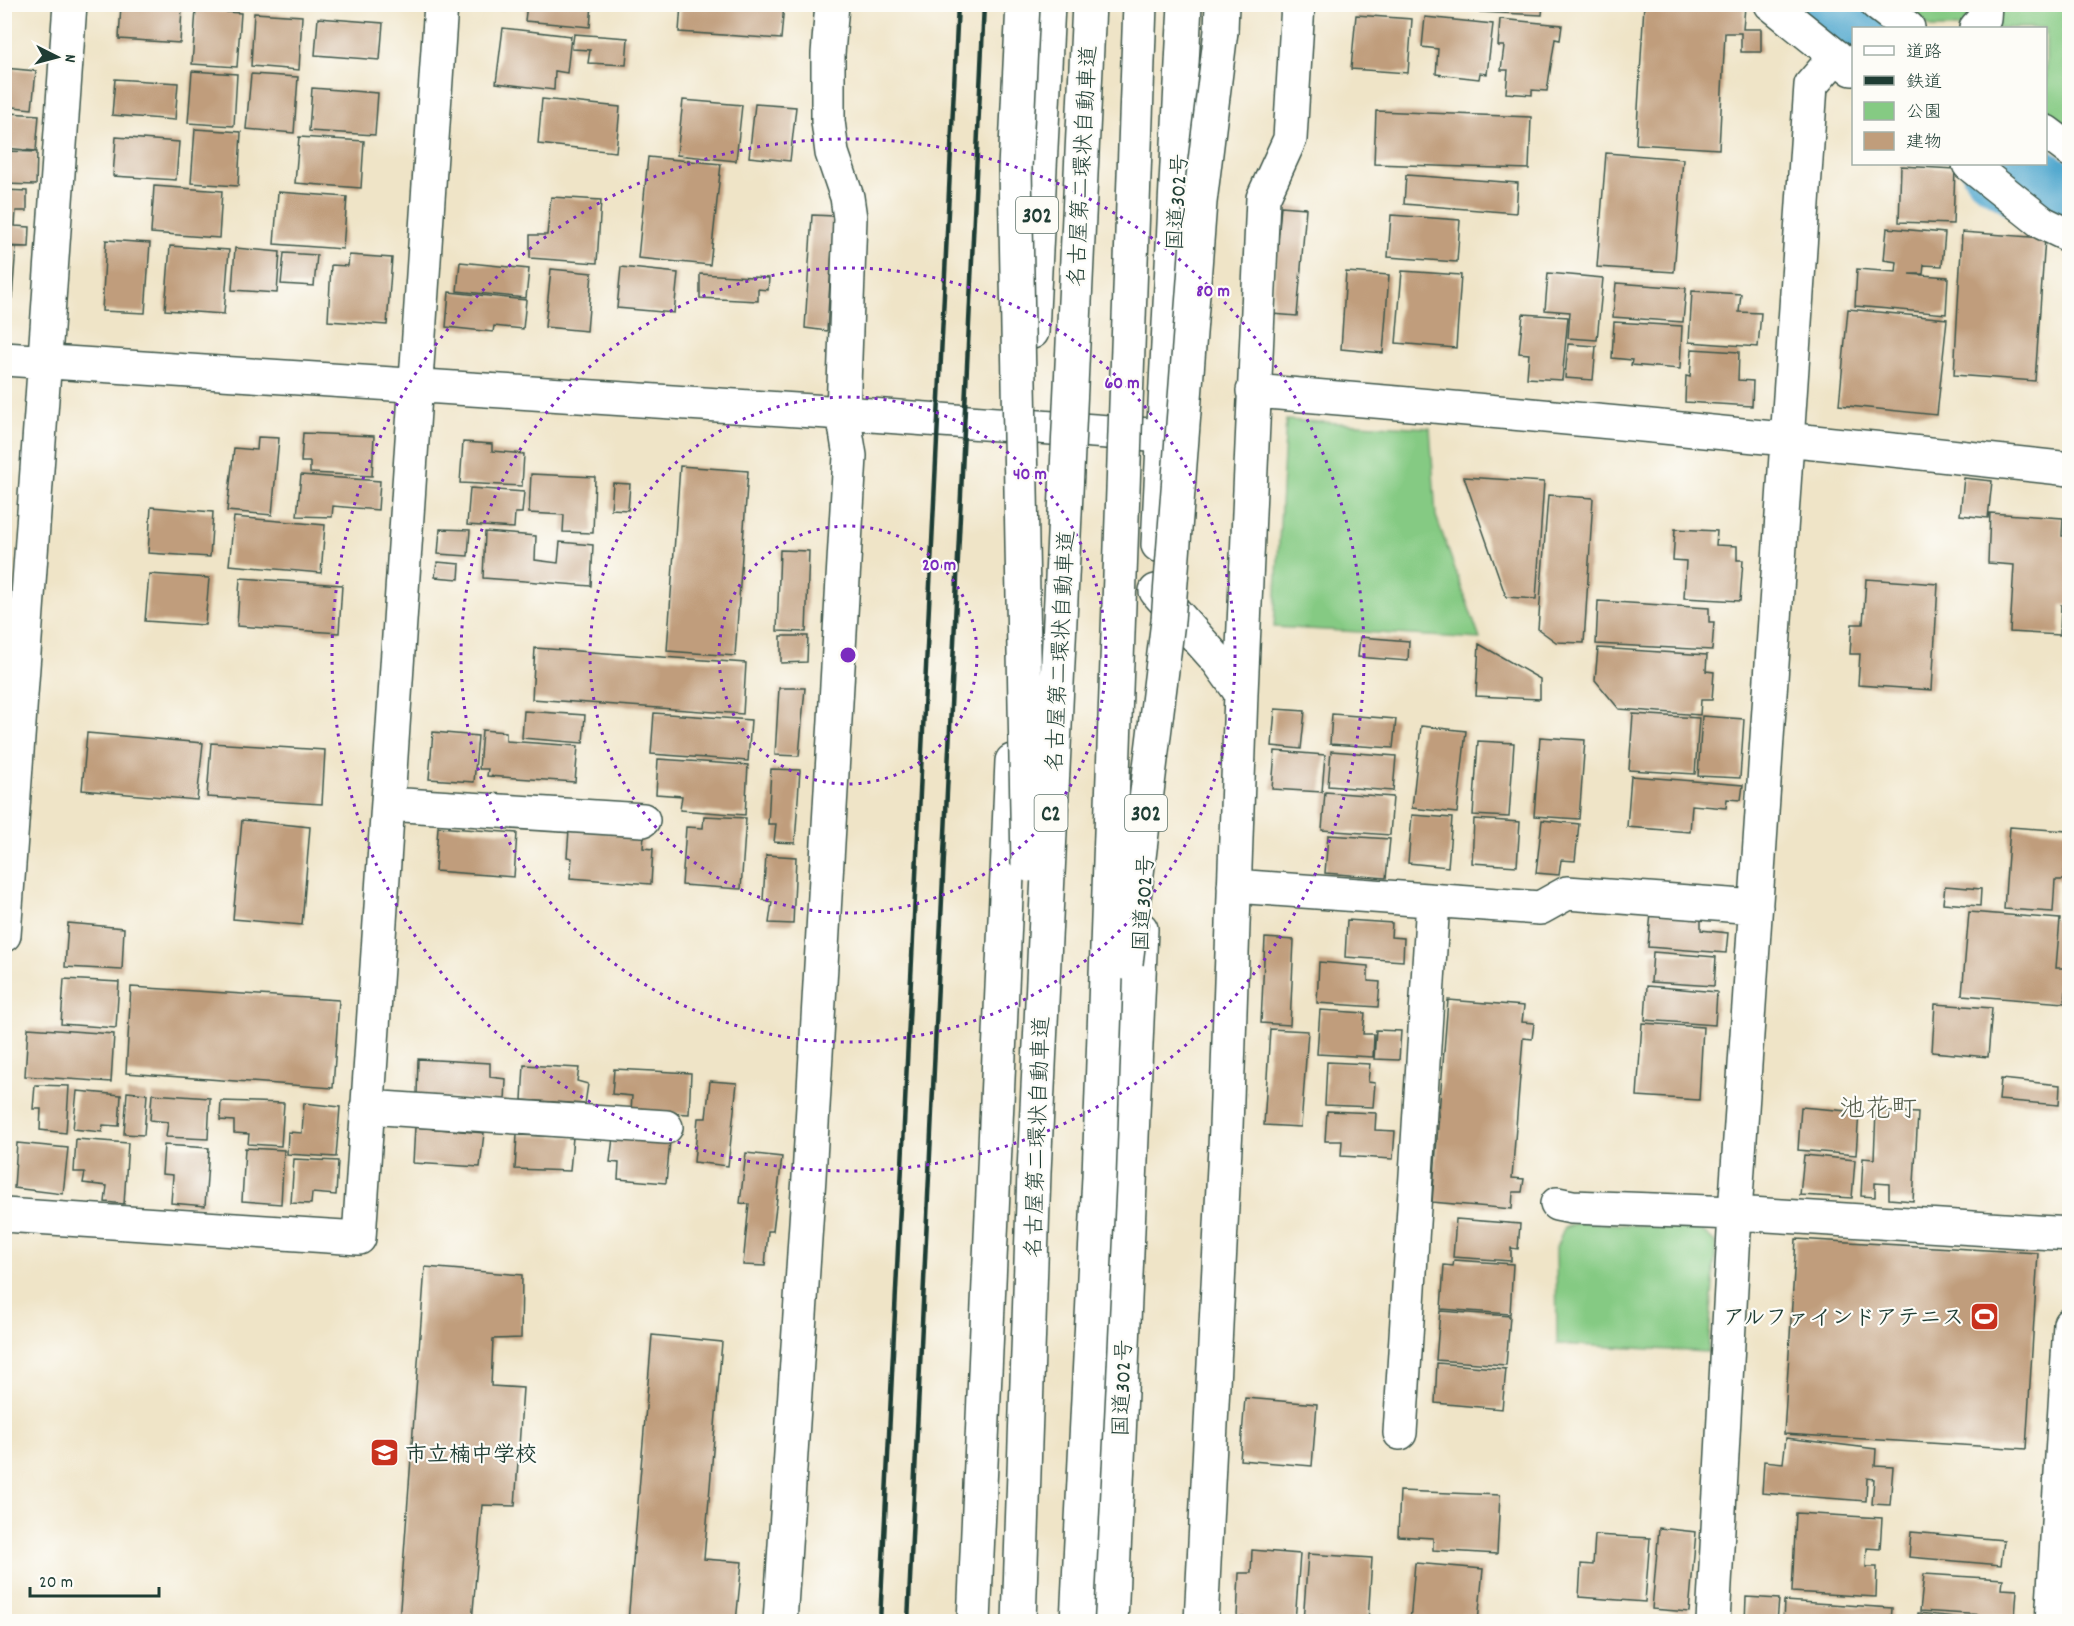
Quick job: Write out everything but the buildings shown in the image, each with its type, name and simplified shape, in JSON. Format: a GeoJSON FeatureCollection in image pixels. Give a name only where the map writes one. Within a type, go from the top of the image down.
{"type":"FeatureCollection","features":[{"type":"Feature","properties":{"kind":"main road"},"geometry":{"type":"LineString","coordinates":[[5,921],[70,4]]}},
{"type":"Feature","properties":{"kind":"main road"},"geometry":{"type":"LineString","coordinates":[[4,1215],[359,1238],[441,4]]}},
{"type":"Feature","properties":{"kind":"main road"},"geometry":{"type":"LineString","coordinates":[[780,1622],[850,456],[843,413],[850,218],[847,197],[832,153],[828,121],[828,54],[832,4]]}},
{"type":"Feature","properties":{"kind":"main road"},"geometry":{"type":"LineString","coordinates":[[1023,4],[1015,168],[1034,1172]]}},
{"type":"Feature","properties":{"kind":"main road","name":"302"},"geometry":{"type":"LineString","coordinates":[[974,1622],[1047,4]]}},
{"type":"Feature","properties":{"kind":"main road","name":"名古屋第二環状自動車道"},"geometry":{"type":"LineString","coordinates":[[1019,1622],[1034,1172],[1089,4]]}},
{"type":"Feature","properties":{"kind":"main road"},"geometry":{"type":"LineString","coordinates":[[1077,1622],[1099,1176],[1140,4]]}},
{"type":"Feature","properties":{"kind":"main road","name":"国道302号"},"geometry":{"type":"LineString","coordinates":[[1111,1622],[1156,591],[1185,4]]}},
{"type":"Feature","properties":{"kind":"main road"},"geometry":{"type":"LineString","coordinates":[[1099,1176],[1168,621],[1200,202],[1222,4]]}},
{"type":"Feature","properties":{"kind":"main road"},"geometry":{"type":"LineString","coordinates":[[1201,1622],[1226,1126],[1253,391],[1263,198],[1290,139],[1298,4]]}},
{"type":"Feature","properties":{"kind":"main road"},"geometry":{"type":"LineString","coordinates":[[1713,1622],[1735,1213],[1811,85],[1845,64],[1771,4]]}},
{"type":"Feature","properties":{"kind":"main road"},"geometry":{"type":"LineString","coordinates":[[1877,4],[1907,27]]}},
{"type":"Feature","properties":{"kind":"main road"},"geometry":{"type":"LineString","coordinates":[[1977,27],[1984,20],[1984,4]]}},
{"type":"Feature","properties":{"kind":"main road"},"geometry":{"type":"LineString","coordinates":[[2047,133],[2070,150]]}},
{"type":"Feature","properties":{"kind":"main road"},"geometry":{"type":"LineString","coordinates":[[1970,165],[2043,223],[2070,236]]}},
{"type":"Feature","properties":{"kind":"main road"},"geometry":{"type":"LineString","coordinates":[[4,359],[1164,436]]}},
{"type":"Feature","properties":{"kind":"main road"},"geometry":{"type":"LineString","coordinates":[[1253,391],[1448,406],[1788,438],[2070,469]]}},
{"type":"Feature","properties":{"kind":"main road"},"geometry":{"type":"LineString","coordinates":[[1156,591],[1218,661],[1241,693]]}},
{"type":"Feature","properties":{"kind":"main road"},"geometry":{"type":"LineString","coordinates":[[388,804],[643,820]]}},
{"type":"Feature","properties":{"kind":"main road"},"geometry":{"type":"LineString","coordinates":[[1234,886],[1540,908],[1567,893],[1756,907]]}},
{"type":"Feature","properties":{"kind":"main road"},"geometry":{"type":"LineString","coordinates":[[1400,1433],[1433,901]]}},
{"type":"Feature","properties":{"kind":"main road"},"geometry":{"type":"LineString","coordinates":[[367,1107],[666,1127]]}},
{"type":"Feature","properties":{"kind":"main road"},"geometry":{"type":"LineString","coordinates":[[1557,1204],[1572,1207],[1735,1213],[2070,1234]]}},
{"type":"Feature","properties":{"kind":"main road"},"geometry":{"type":"LineString","coordinates":[[2052,1622],[2070,1324]]}},
{"type":"Feature","properties":{"kind":"green space"},"geometry":{"type":"Polygon","coordinates":[[[1901,5],[2069,5],[2069,135],[2047,117],[2047,27],[1931,27],[1901,5]]]}},
{"type":"Feature","properties":{"kind":"green space"},"geometry":{"type":"Polygon","coordinates":[[[1286,420],[1430,428],[1436,516],[1480,639],[1274,627],[1286,420]]]}},
{"type":"Feature","properties":{"kind":"green space"},"geometry":{"type":"Polygon","coordinates":[[[1580,1222],[1700,1229],[1716,1244],[1708,1352],[1557,1344],[1556,1248],[1564,1228],[1580,1222]]]}},
{"type":"Feature","properties":{"kind":"waterway"},"geometry":{"type":"LineString","coordinates":[[1812,4],[1852,38]]}},
{"type":"Feature","properties":{"kind":"waterway"},"geometry":{"type":"LineString","coordinates":[[2001,165],[2070,209]]}},
{"type":"Feature","properties":{"kind":"railway"},"geometry":{"type":"LineString","coordinates":[[880,1622],[958,4]]}},
{"type":"Feature","properties":{"kind":"railway"},"geometry":{"type":"LineString","coordinates":[[908,1622],[984,4]]}},
{"type":"Feature","properties":{"kind":"place","name":"アルファインドアテニス"},"geometry":{"type":"Point","coordinates":[1985,1316]}},
{"type":"Feature","properties":{"kind":"place","name":"市立楠中学校"},"geometry":{"type":"Point","coordinates":[384,1453]}},
{"type":"Feature","properties":{"kind":"district","name":"池花町"},"geometry":{"type":"Point","coordinates":[1878,1107]}}]}
